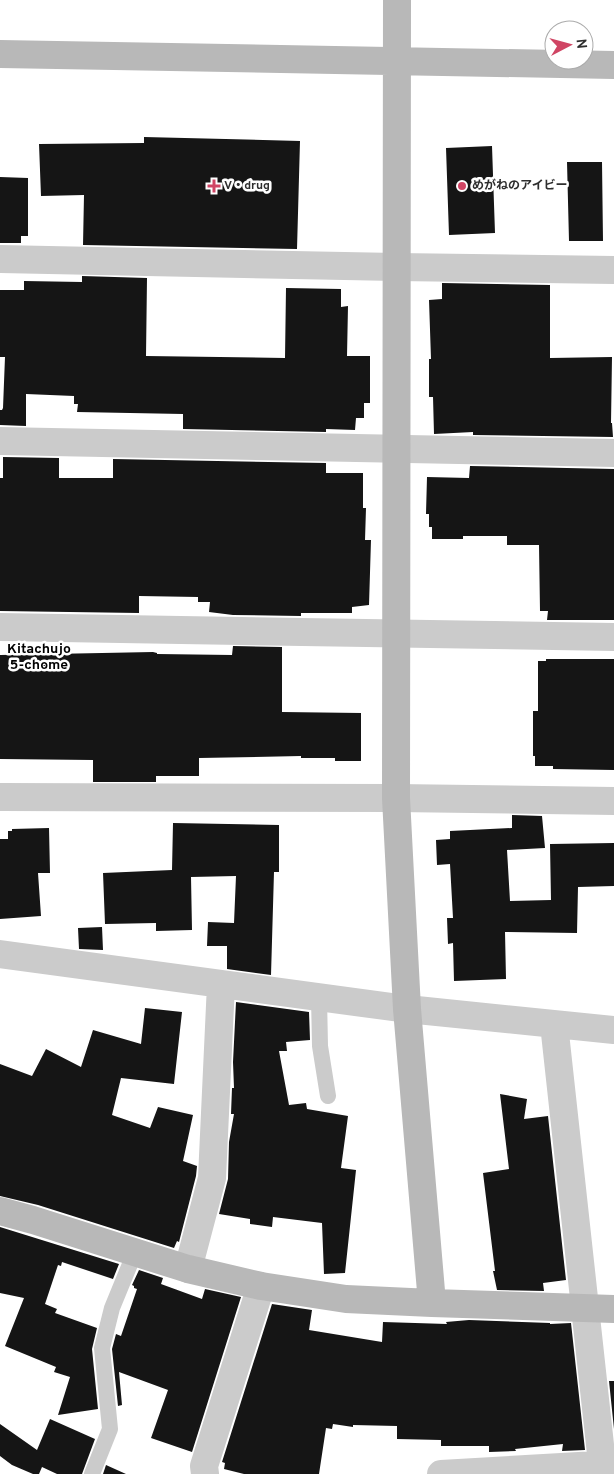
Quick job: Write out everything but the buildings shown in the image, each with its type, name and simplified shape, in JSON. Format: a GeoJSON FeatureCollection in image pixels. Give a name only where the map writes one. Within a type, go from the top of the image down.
{"type":"FeatureCollection","features":[{"type":"Feature","properties":{"kind":"street"},"geometry":{"type":"LineString","coordinates":[[397,0],[396,798],[407,1009],[432,1303]]}},
{"type":"Feature","properties":{"kind":"street"},"geometry":{"type":"LineString","coordinates":[[0,54],[614,65]]}},
{"type":"Feature","properties":{"kind":"street"},"geometry":{"type":"LineString","coordinates":[[0,259],[614,270]]}},
{"type":"Feature","properties":{"kind":"street"},"geometry":{"type":"LineString","coordinates":[[0,441],[614,453]]}},
{"type":"Feature","properties":{"kind":"street"},"geometry":{"type":"LineString","coordinates":[[0,627],[614,636]]}},
{"type":"Feature","properties":{"kind":"street"},"geometry":{"type":"LineString","coordinates":[[0,797],[396,798],[614,801]]}},
{"type":"Feature","properties":{"kind":"street"},"geometry":{"type":"LineString","coordinates":[[0,954],[407,1009],[614,1030]]}},
{"type":"Feature","properties":{"kind":"street"},"geometry":{"type":"LineString","coordinates":[[188,1269],[212,1178],[221,984]]}},
{"type":"Feature","properties":{"kind":"street"},"geometry":{"type":"LineString","coordinates":[[441,1474],[548,1470],[608,1463],[584,1308],[554,1024]]}},
{"type":"Feature","properties":{"kind":"street"},"geometry":{"type":"LineString","coordinates":[[0,1211],[188,1269],[260,1286],[346,1299],[614,1308]]}},
{"type":"Feature","properties":{"kind":"street"},"geometry":{"type":"LineString","coordinates":[[205,1474],[204,1466],[260,1286]]}},
{"type":"Feature","properties":{"kind":"lane"},"geometry":{"type":"LineString","coordinates":[[319,997],[320,1046],[328,1096]]}},
{"type":"Feature","properties":{"kind":"lane"},"geometry":{"type":"LineString","coordinates":[[92,1474],[110,1430],[102,1348],[112,1308],[135,1252]]}},
{"type":"Feature","properties":{"kind":"place","name":"V・drug"},"geometry":{"type":"Point","coordinates":[214,186]}},
{"type":"Feature","properties":{"kind":"place","name":"めがねのアイビー"},"geometry":{"type":"Point","coordinates":[462,186]}},
{"type":"Feature","properties":{"kind":"district","name":"Kitachujo 5-chome"},"geometry":{"type":"Point","coordinates":[39,658]}}]}
